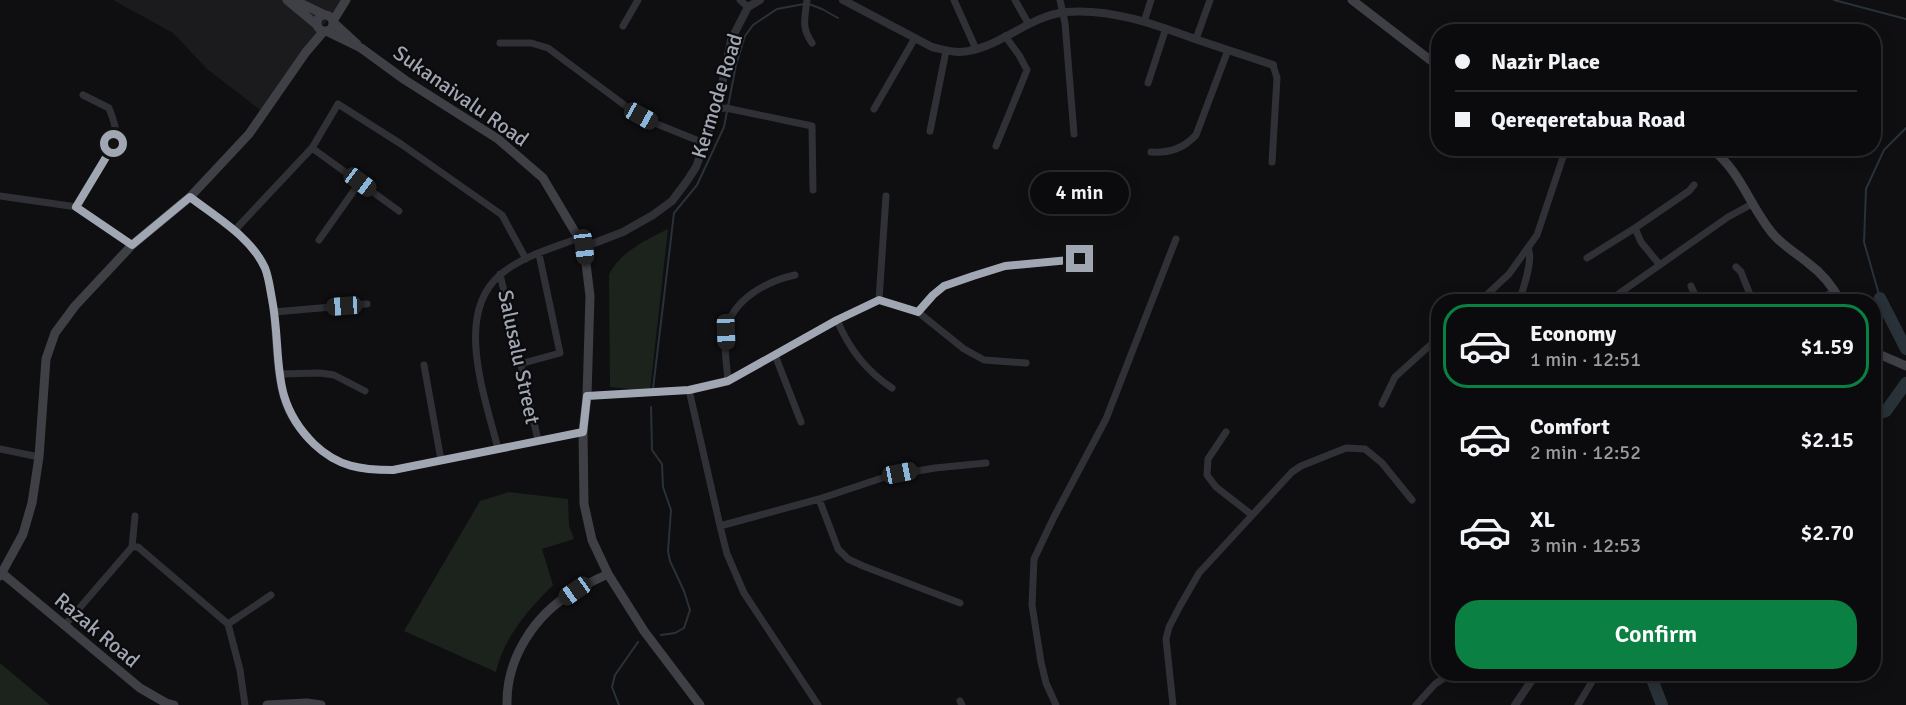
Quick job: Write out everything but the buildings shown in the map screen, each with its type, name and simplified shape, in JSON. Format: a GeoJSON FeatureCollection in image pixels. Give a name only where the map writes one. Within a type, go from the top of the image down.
{"type":"FeatureCollection","features":[{"type":"Feature","properties":{"kind":"main road","name":"Sukanaivalu Road"},"geometry":{"type":"LineString","coordinates":[[287,0],[321,28],[361,48]]}},
{"type":"Feature","properties":{"kind":"main road","name":"Sukanaivalu Road"},"geometry":{"type":"LineString","coordinates":[[294,0],[329,18],[361,48],[405,80],[498,139],[543,178],[579,238],[584,247],[590,296],[587,396],[583,432],[584,504],[592,540],[609,574],[644,630],[700,705]]}},
{"type":"Feature","properties":{"kind":"main road"},"geometry":{"type":"LineString","coordinates":[[321,28],[331,28],[329,18],[341,0]]}},
{"type":"Feature","properties":{"kind":"main road"},"geometry":{"type":"LineString","coordinates":[[321,28],[318,19],[329,18],[346,0]]}},
{"type":"Feature","properties":{"kind":"main road"},"geometry":{"type":"LineString","coordinates":[[1352,0],[1366,5],[1431,60]]}},
{"type":"Feature","properties":{"kind":"main road"},"geometry":{"type":"LineString","coordinates":[[1,575],[23,534],[32,503],[39,457],[46,358],[55,333],[75,306],[132,245],[190,197],[249,134],[321,28]]}},
{"type":"Feature","properties":{"kind":"main road"},"geometry":{"type":"LineString","coordinates":[[1718,156],[1728,165],[1771,232],[1783,245],[1809,263],[1835,292]]}},
{"type":"Feature","properties":{"kind":"main road"},"geometry":{"type":"LineString","coordinates":[[1881,355],[1904,365]]}},
{"type":"Feature","properties":{"kind":"main road"},"geometry":{"type":"LineString","coordinates":[[507,705],[512,665],[522,645],[545,614],[575,591],[609,574]]}},
{"type":"Feature","properties":{"kind":"main road","name":"Razak Road"},"geometry":{"type":"LineString","coordinates":[[1,575],[140,688],[174,705]]}},
{"type":"Feature","properties":{"kind":"main road"},"geometry":{"type":"LineString","coordinates":[[267,705],[308,703],[321,705]]}},
{"type":"Feature","properties":{"kind":"street"},"geometry":{"type":"LineString","coordinates":[[623,26],[638,0]]}},
{"type":"Feature","properties":{"kind":"street"},"geometry":{"type":"LineString","coordinates":[[740,0],[748,8]]}},
{"type":"Feature","properties":{"kind":"street","name":"Kermode Road"},"geometry":{"type":"LineString","coordinates":[[584,247],[623,232],[672,201],[696,166],[704,143],[722,108],[731,40],[748,8],[760,0]]}},
{"type":"Feature","properties":{"kind":"street"},"geometry":{"type":"LineString","coordinates":[[807,0],[804,26],[812,43]]}},
{"type":"Feature","properties":{"kind":"street"},"geometry":{"type":"LineString","coordinates":[[954,0],[976,49]]}},
{"type":"Feature","properties":{"kind":"street"},"geometry":{"type":"LineString","coordinates":[[1015,0],[1028,23]]}},
{"type":"Feature","properties":{"kind":"street"},"geometry":{"type":"LineString","coordinates":[[1060,0],[1065,23],[1074,134]]}},
{"type":"Feature","properties":{"kind":"street"},"geometry":{"type":"LineString","coordinates":[[1144,22],[1151,0]]}},
{"type":"Feature","properties":{"kind":"street"},"geometry":{"type":"LineString","coordinates":[[1196,39],[1210,0]]}},
{"type":"Feature","properties":{"kind":"street"},"geometry":{"type":"LineString","coordinates":[[847,1],[932,47],[946,51],[976,49],[1028,23],[1063,12],[1109,13],[1166,28],[1273,65],[1277,78],[1272,162]]}},
{"type":"Feature","properties":{"kind":"street"},"geometry":{"type":"LineString","coordinates":[[1148,83],[1166,28]]}},
{"type":"Feature","properties":{"kind":"street"},"geometry":{"type":"LineString","coordinates":[[996,146],[1027,70],[1005,36]]}},
{"type":"Feature","properties":{"kind":"street"},"geometry":{"type":"LineString","coordinates":[[874,109],[915,38]]}},
{"type":"Feature","properties":{"kind":"street"},"geometry":{"type":"LineString","coordinates":[[500,43],[531,43],[548,48],[631,110],[652,122],[704,143]]}},
{"type":"Feature","properties":{"kind":"street"},"geometry":{"type":"LineString","coordinates":[[1151,152],[1167,153],[1189,143],[1196,135],[1228,50]]}},
{"type":"Feature","properties":{"kind":"street"},"geometry":{"type":"LineString","coordinates":[[930,131],[946,51]]}},
{"type":"Feature","properties":{"kind":"street"},"geometry":{"type":"LineString","coordinates":[[76,207],[114,144],[116,136],[116,124],[109,108],[83,95]]}},
{"type":"Feature","properties":{"kind":"street"},"geometry":{"type":"LineString","coordinates":[[234,231],[312,148],[338,104],[401,144],[502,215],[526,259]]}},
{"type":"Feature","properties":{"kind":"street"},"geometry":{"type":"LineString","coordinates":[[722,108],[812,126],[813,190]]}},
{"type":"Feature","properties":{"kind":"street"},"geometry":{"type":"LineString","coordinates":[[312,148],[399,211]]}},
{"type":"Feature","properties":{"kind":"street"},"geometry":{"type":"LineString","coordinates":[[1488,294],[1509,274],[1537,235],[1563,156]]}},
{"type":"Feature","properties":{"kind":"street"},"geometry":{"type":"LineString","coordinates":[[319,240],[360,182]]}},
{"type":"Feature","properties":{"kind":"street"},"geometry":{"type":"LineString","coordinates":[[1587,258],[1635,228],[1689,191],[1694,185]]}},
{"type":"Feature","properties":{"kind":"street"},"geometry":{"type":"LineString","coordinates":[[0,196],[76,207],[132,245]]}},
{"type":"Feature","properties":{"kind":"street"},"geometry":{"type":"LineString","coordinates":[[879,300],[886,196]]}},
{"type":"Feature","properties":{"kind":"street"},"geometry":{"type":"LineString","coordinates":[[190,197],[256,251],[266,271],[274,312],[281,388],[289,412],[300,430],[324,453],[341,463],[364,470],[393,470],[583,432]]}},
{"type":"Feature","properties":{"kind":"street"},"geometry":{"type":"LineString","coordinates":[[1618,294],[1728,217],[1752,204]]}},
{"type":"Feature","properties":{"kind":"street"},"geometry":{"type":"LineString","coordinates":[[1635,228],[1641,242],[1659,264]]}},
{"type":"Feature","properties":{"kind":"street"},"geometry":{"type":"LineString","coordinates":[[498,449],[475,353],[475,332],[481,304],[492,283],[500,274],[526,259],[579,238]]}},
{"type":"Feature","properties":{"kind":"street"},"geometry":{"type":"LineString","coordinates":[[1056,705],[1046,683],[1034,616],[1032,580],[1034,559],[1106,419],[1176,238]]}},
{"type":"Feature","properties":{"kind":"street"},"geometry":{"type":"LineString","coordinates":[[1521,294],[1529,264],[1528,248]]}},
{"type":"Feature","properties":{"kind":"street"},"geometry":{"type":"LineString","coordinates":[[520,364],[560,354],[539,254]]}},
{"type":"Feature","properties":{"kind":"street"},"geometry":{"type":"LineString","coordinates":[[918,312],[944,286],[973,276],[1005,266],[1080,259]]}},
{"type":"Feature","properties":{"kind":"street"},"geometry":{"type":"LineString","coordinates":[[1736,267],[1741,272],[1751,294]]}},
{"type":"Feature","properties":{"kind":"street","name":"Salusalu Street"},"geometry":{"type":"LineString","coordinates":[[500,274],[537,440]]}},
{"type":"Feature","properties":{"kind":"street"},"geometry":{"type":"LineString","coordinates":[[728,381],[726,332],[732,313],[746,298],[762,287],[784,277],[795,275]]}},
{"type":"Feature","properties":{"kind":"street"},"geometry":{"type":"LineString","coordinates":[[1691,286],[1694,294]]}},
{"type":"Feature","properties":{"kind":"street"},"geometry":{"type":"LineString","coordinates":[[1831,294],[1835,292]]}},
{"type":"Feature","properties":{"kind":"street"},"geometry":{"type":"LineString","coordinates":[[587,396],[689,390],[728,381],[837,320],[879,300],[918,312],[964,348],[984,360],[1026,363]]}},
{"type":"Feature","properties":{"kind":"street"},"geometry":{"type":"LineString","coordinates":[[274,312],[367,304]]}},
{"type":"Feature","properties":{"kind":"street"},"geometry":{"type":"LineString","coordinates":[[837,320],[856,357],[892,388]]}},
{"type":"Feature","properties":{"kind":"street"},"geometry":{"type":"LineString","coordinates":[[1382,404],[1395,377],[1431,344]]}},
{"type":"Feature","properties":{"kind":"street"},"geometry":{"type":"LineString","coordinates":[[775,355],[801,422]]}},
{"type":"Feature","properties":{"kind":"street"},"geometry":{"type":"LineString","coordinates":[[424,365],[441,460]]}},
{"type":"Feature","properties":{"kind":"street"},"geometry":{"type":"LineString","coordinates":[[280,375],[320,373],[334,375],[365,391]]}},
{"type":"Feature","properties":{"kind":"street"},"geometry":{"type":"LineString","coordinates":[[689,390],[727,554],[744,593],[818,705]]}},
{"type":"Feature","properties":{"kind":"street"},"geometry":{"type":"LineString","coordinates":[[1227,432],[1208,459],[1207,475],[1216,487],[1252,515]]}},
{"type":"Feature","properties":{"kind":"street"},"geometry":{"type":"LineString","coordinates":[[1173,705],[1167,656],[1169,627],[1199,573],[1300,466],[1346,448],[1365,449],[1382,463],[1412,501]]}},
{"type":"Feature","properties":{"kind":"street"},"geometry":{"type":"LineString","coordinates":[[0,449],[39,457]]}},
{"type":"Feature","properties":{"kind":"street"},"geometry":{"type":"LineString","coordinates":[[720,526],[819,499],[888,476],[986,463]]}},
{"type":"Feature","properties":{"kind":"street"},"geometry":{"type":"LineString","coordinates":[[819,499],[838,549],[848,559],[960,603]]}},
{"type":"Feature","properties":{"kind":"street"},"geometry":{"type":"LineString","coordinates":[[64,626],[132,548],[135,516]]}},
{"type":"Feature","properties":{"kind":"street"},"geometry":{"type":"LineString","coordinates":[[132,548],[138,547],[144,551],[228,624],[240,670],[245,705]]}},
{"type":"Feature","properties":{"kind":"street"},"geometry":{"type":"LineString","coordinates":[[228,624],[271,595]]}},
{"type":"Feature","properties":{"kind":"street"},"geometry":{"type":"LineString","coordinates":[[1416,705],[1439,681]]}},
{"type":"Feature","properties":{"kind":"street"},"geometry":{"type":"LineString","coordinates":[[1515,705],[1531,681]]}},
{"type":"Feature","properties":{"kind":"street"},"geometry":{"type":"LineString","coordinates":[[1578,705],[1592,681]]}},
{"type":"Feature","properties":{"kind":"shaded area"},"geometry":{"type":"Polygon","coordinates":[[[113,0],[346,0],[320,29],[264,113],[207,69],[173,33],[113,0]]]}},
{"type":"Feature","properties":{"kind":"shaded area"},"geometry":{"type":"Polygon","coordinates":[[[668,229],[650,391],[610,387],[609,274],[627,253],[642,242],[668,229]]]}},
{"type":"Feature","properties":{"kind":"shaded area"},"geometry":{"type":"Polygon","coordinates":[[[509,492],[568,499],[569,526],[574,539],[542,549],[553,585],[518,625],[504,647],[496,672],[404,631],[480,501],[509,492]]]}},
{"type":"Feature","properties":{"kind":"shaded area"},"geometry":{"type":"Polygon","coordinates":[[[0,663],[50,705],[0,705],[0,663]]]}},
{"type":"Feature","properties":{"kind":"waterway"},"geometry":{"type":"LineString","coordinates":[[1834,0],[1906,19]]}},
{"type":"Feature","properties":{"kind":"waterway"},"geometry":{"type":"LineString","coordinates":[[653,389],[674,213],[697,185],[724,127],[736,65],[745,36],[753,25],[777,9],[804,4]]}},
{"type":"Feature","properties":{"kind":"waterway"},"geometry":{"type":"LineString","coordinates":[[809,4],[838,18]]}},
{"type":"Feature","properties":{"kind":"waterway"},"geometry":{"type":"LineString","coordinates":[[1879,294],[1864,242],[1866,189],[1884,150],[1906,128]]}},
{"type":"Feature","properties":{"kind":"waterway"},"geometry":{"type":"LineString","coordinates":[[1881,300],[1906,349]]}},
{"type":"Feature","properties":{"kind":"waterway"},"geometry":{"type":"LineString","coordinates":[[1881,413],[1886,411],[1906,383]]}},
{"type":"Feature","properties":{"kind":"waterway"},"geometry":{"type":"LineString","coordinates":[[651,407],[652,450],[662,464],[663,487],[671,510],[668,551],[690,610],[684,628],[675,633],[661,635]]}},
{"type":"Feature","properties":{"kind":"waterway"},"geometry":{"type":"LineString","coordinates":[[619,705],[612,687],[615,675],[638,642]]}},
{"type":"Feature","properties":{"kind":"waterway"},"geometry":{"type":"LineString","coordinates":[[1653,681],[1662,705]]}},
{"type":"Feature","properties":{"kind":"route"},"geometry":{"type":"LineString","coordinates":[[114,144],[76,207],[132,245],[190,197],[256,251],[266,271],[274,312],[281,388],[289,412],[300,430],[324,453],[341,463],[364,470],[393,470],[583,432],[587,396],[689,390],[728,381],[837,320],[879,300],[918,312],[944,286],[973,276],[1005,266],[1080,259]]}}]}
